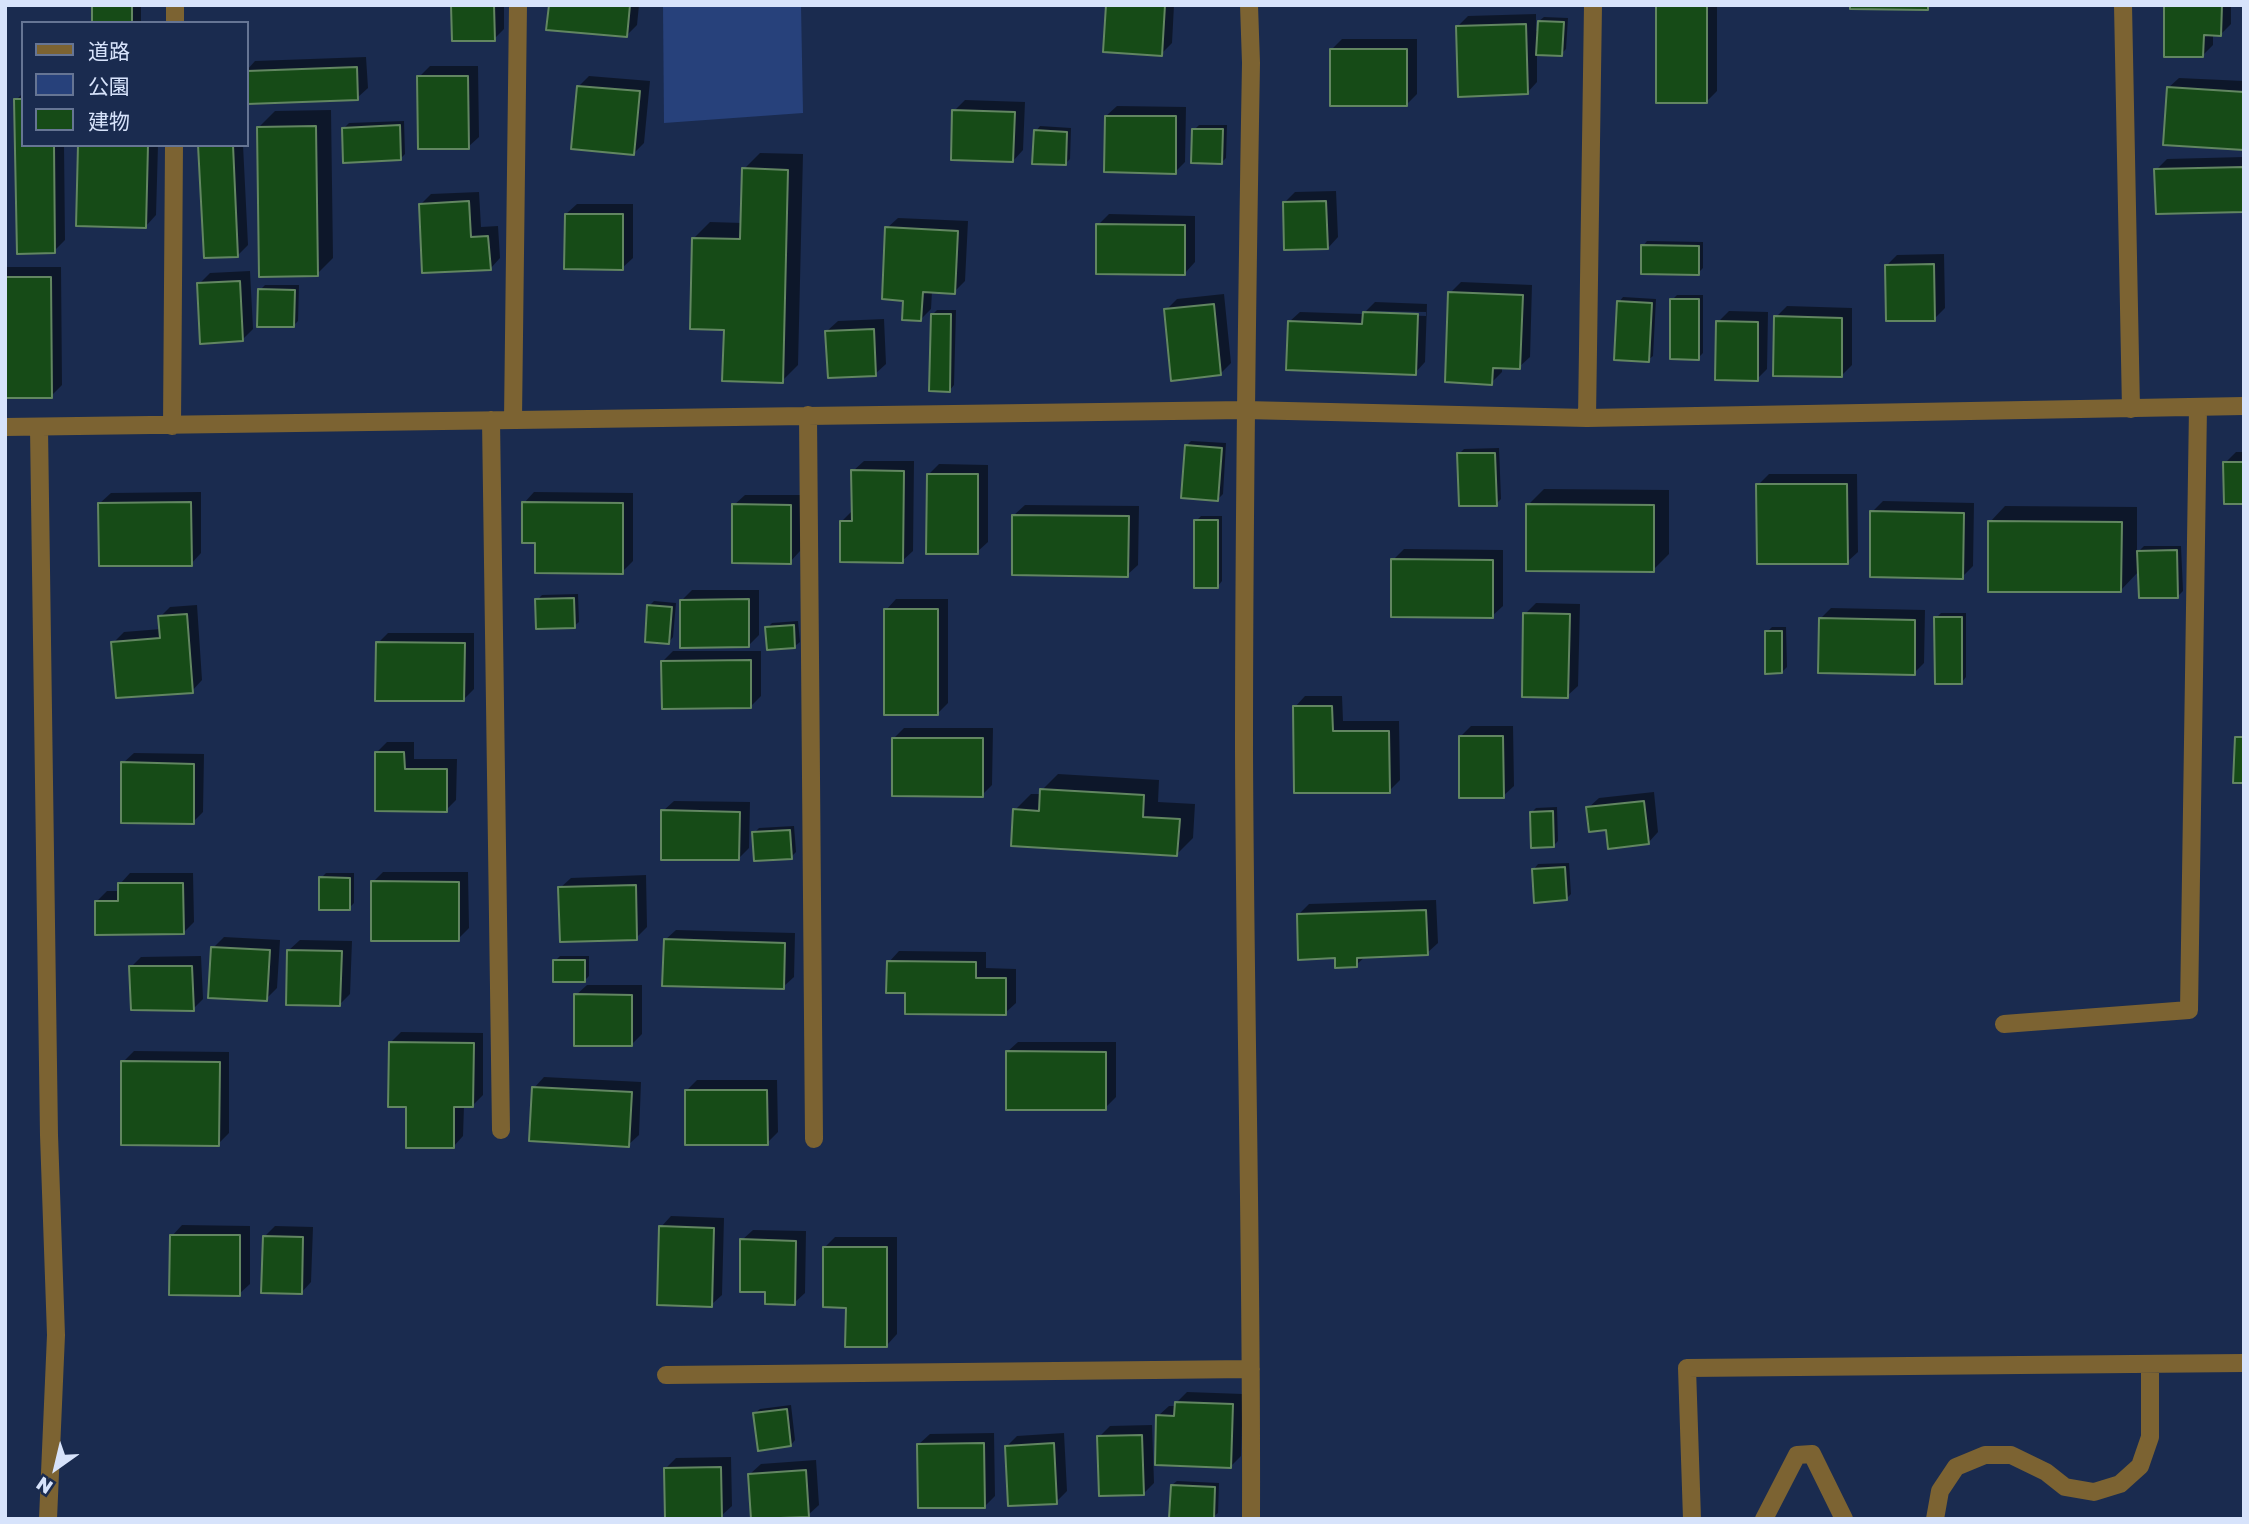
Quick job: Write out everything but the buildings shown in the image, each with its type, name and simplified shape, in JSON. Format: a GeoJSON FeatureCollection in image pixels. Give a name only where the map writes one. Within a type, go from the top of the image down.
{"type":"FeatureCollection","features":[{"type":"Feature","properties":{"kind":"street"},"geometry":{"type":"LineString","coordinates":[[513,419],[518,5]]}},
{"type":"Feature","properties":{"kind":"street"},"geometry":{"type":"LineString","coordinates":[[1249,5],[1251,63],[1245,410],[1244,753],[1251,1519]]}},
{"type":"Feature","properties":{"kind":"street"},"geometry":{"type":"LineString","coordinates":[[1587,418],[1593,5]]}},
{"type":"Feature","properties":{"kind":"street"},"geometry":{"type":"LineString","coordinates":[[2123,5],[2131,409]]}},
{"type":"Feature","properties":{"kind":"street"},"geometry":{"type":"LineString","coordinates":[[172,426],[174,147]]}},
{"type":"Feature","properties":{"kind":"street"},"geometry":{"type":"LineString","coordinates":[[5,427],[1245,410],[1587,418],[2244,406]]}},
{"type":"Feature","properties":{"kind":"street"},"geometry":{"type":"LineString","coordinates":[[2004,1024],[2189,1010],[2198,407]]}},
{"type":"Feature","properties":{"kind":"street"},"geometry":{"type":"LineString","coordinates":[[808,415],[814,1139]]}},
{"type":"Feature","properties":{"kind":"street"},"geometry":{"type":"LineString","coordinates":[[491,420],[501,1130]]}},
{"type":"Feature","properties":{"kind":"street"},"geometry":{"type":"LineString","coordinates":[[39,428],[50,1135],[56,1335],[48,1519]]}},
{"type":"Feature","properties":{"kind":"street"},"geometry":{"type":"LineString","coordinates":[[1692,1519],[1687,1368],[2244,1363]]}},
{"type":"Feature","properties":{"kind":"street"},"geometry":{"type":"LineString","coordinates":[[1935,1519],[1940,1491],[1956,1467],[1985,1455],[2011,1455],[2046,1472],[2064,1487],[2094,1492],[2120,1484],[2140,1466],[2150,1437],[2150,1364]]}},
{"type":"Feature","properties":{"kind":"street"},"geometry":{"type":"LineString","coordinates":[[666,1375],[1251,1369]]}},
{"type":"Feature","properties":{"kind":"street"},"geometry":{"type":"LineString","coordinates":[[1764,1519],[1797,1455],[1812,1454],[1844,1519]]}},
{"type":"Feature","properties":{"kind":"green space"},"geometry":{"type":"Polygon","coordinates":[[[663,5],[801,5],[803,113],[664,123],[663,5]]]}}]}
